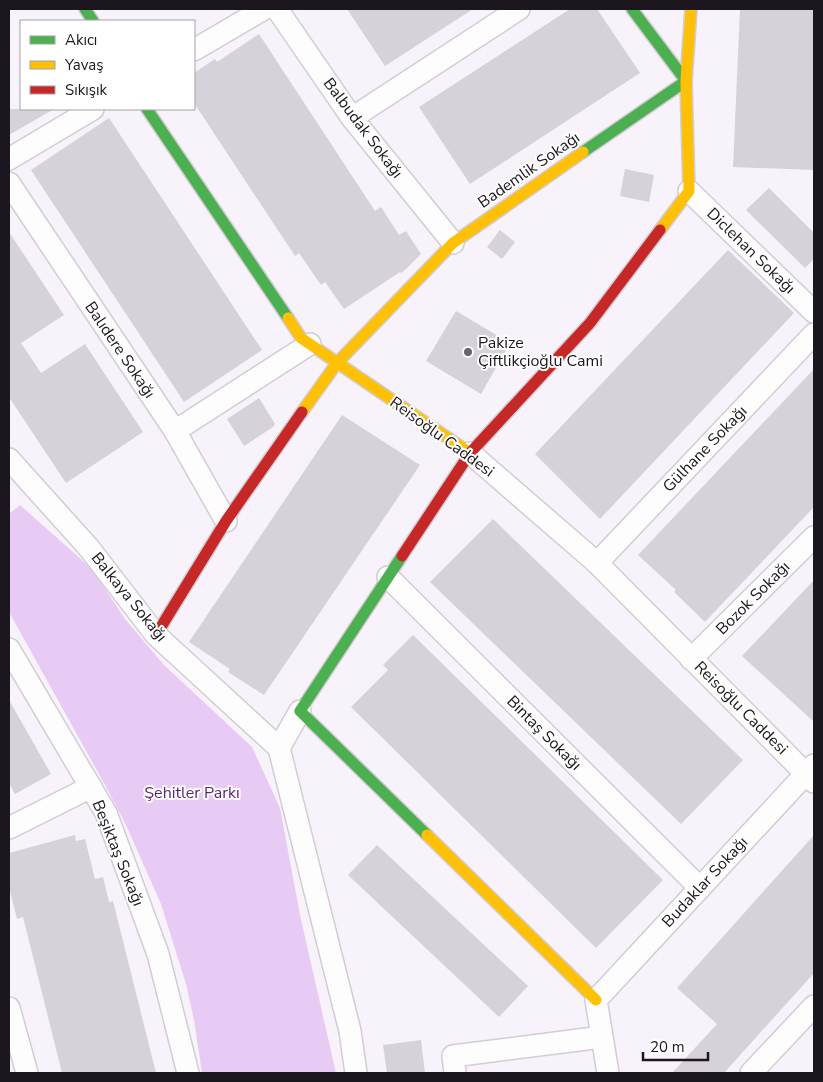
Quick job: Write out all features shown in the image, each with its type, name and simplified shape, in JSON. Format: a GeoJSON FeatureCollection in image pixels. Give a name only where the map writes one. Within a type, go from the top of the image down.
{"type":"FeatureCollection","features":[{"type":"Feature","properties":{"kind":"street"},"geometry":{"type":"LineString","coordinates":[[85,9],[92,20]]}},
{"type":"Feature","properties":{"kind":"street"},"geometry":{"type":"LineString","coordinates":[[195,49],[264,9]]}},
{"type":"Feature","properties":{"kind":"street","name":"Balbudak Sokağı"},"geometry":{"type":"LineString","coordinates":[[277,9],[352,118],[453,243]]}},
{"type":"Feature","properties":{"kind":"street"},"geometry":{"type":"LineString","coordinates":[[352,118],[519,9]]}},
{"type":"Feature","properties":{"kind":"street"},"geometry":{"type":"LineString","coordinates":[[632,9],[686,81]]}},
{"type":"Feature","properties":{"kind":"street"},"geometry":{"type":"LineString","coordinates":[[356,1073],[350,1031],[279,748],[300,711],[470,453],[590,323],[689,191],[686,81],[691,9]]}},
{"type":"Feature","properties":{"kind":"street","name":"Bademlik Sokağı"},"geometry":{"type":"LineString","coordinates":[[156,635],[226,521],[337,363],[453,243],[686,81]]}},
{"type":"Feature","properties":{"kind":"street"},"geometry":{"type":"LineString","coordinates":[[9,160],[91,110]]}},
{"type":"Feature","properties":{"kind":"street","name":"Reisoğlu Caddesi"},"geometry":{"type":"LineString","coordinates":[[148,110],[302,338],[470,453],[597,563],[692,659],[811,773]]}},
{"type":"Feature","properties":{"kind":"street","name":"Balıdere Sokağı"},"geometry":{"type":"LineString","coordinates":[[9,183],[175,431],[226,521]]}},
{"type":"Feature","properties":{"kind":"street","name":"Diclehan Sokağı"},"geometry":{"type":"LineString","coordinates":[[689,191],[814,312]]}},
{"type":"Feature","properties":{"kind":"street","name":"Gülhane Sokağı"},"geometry":{"type":"LineString","coordinates":[[597,563],[814,334]]}},
{"type":"Feature","properties":{"kind":"street"},"geometry":{"type":"LineString","coordinates":[[175,431],[310,344]]}},
{"type":"Feature","properties":{"kind":"street","name":"Balkaya Sokağı"},"geometry":{"type":"LineString","coordinates":[[9,459],[90,548],[156,635],[279,748]]}},
{"type":"Feature","properties":{"kind":"street","name":"Bozok Sokağı"},"geometry":{"type":"LineString","coordinates":[[692,659],[814,537]]}},
{"type":"Feature","properties":{"kind":"street","name":"Bintaş Sokağı"},"geometry":{"type":"LineString","coordinates":[[388,578],[700,888]]}},
{"type":"Feature","properties":{"kind":"street","name":"Beşiktaş Sokağı"},"geometry":{"type":"LineString","coordinates":[[9,649],[106,813],[158,954],[188,1073]]}},
{"type":"Feature","properties":{"kind":"street"},"geometry":{"type":"LineString","coordinates":[[300,711],[596,1000],[608,1073]]}},
{"type":"Feature","properties":{"kind":"street","name":"Budaklar Sokağı"},"geometry":{"type":"LineString","coordinates":[[596,1000],[700,888],[811,773]]}},
{"type":"Feature","properties":{"kind":"street"},"geometry":{"type":"LineString","coordinates":[[9,828],[91,787]]}},
{"type":"Feature","properties":{"kind":"street"},"geometry":{"type":"LineString","coordinates":[[751,1073],[814,1006]]}},
{"type":"Feature","properties":{"kind":"street"},"geometry":{"type":"LineString","coordinates":[[9,1008],[27,1073]]}},
{"type":"Feature","properties":{"kind":"street"},"geometry":{"type":"LineString","coordinates":[[454,1065],[602,1037]]}},
{"type":"Feature","properties":{"kind":"green space","name":"Şehitler Parkı"},"geometry":{"type":"Polygon","coordinates":[[[20,505],[92,569],[125,619],[164,665],[252,747],[280,808],[300,915],[336,1073],[202,1073],[194,1020],[186,984],[161,904],[126,825],[9,612],[9,514],[20,505]]]}},
{"type":"Feature","properties":{"kind":"building"},"geometry":{"type":"Polygon","coordinates":[[[347,9],[473,9],[385,66],[347,9]]]}},
{"type":"Feature","properties":{"kind":"building"},"geometry":{"type":"Polygon","coordinates":[[[570,9],[597,9],[640,73],[470,184],[419,107],[570,9]]]}},
{"type":"Feature","properties":{"kind":"building"},"geometry":{"type":"Polygon","coordinates":[[[740,9],[814,9],[814,170],[733,167],[740,9]]]}},
{"type":"Feature","properties":{"kind":"building"},"geometry":{"type":"Polygon","coordinates":[[[259,34],[375,211],[381,207],[399,235],[406,231],[421,254],[404,271],[344,309],[325,282],[321,285],[299,253],[295,256],[195,105],[195,72],[215,59],[217,62],[259,34]]]}},
{"type":"Feature","properties":{"kind":"building"},"geometry":{"type":"Polygon","coordinates":[[[9,109],[52,110],[9,135],[9,109]]]}},
{"type":"Feature","properties":{"kind":"building"},"geometry":{"type":"Polygon","coordinates":[[[109,118],[262,350],[184,402],[31,170],[109,118]]]}},
{"type":"Feature","properties":{"kind":"building"},"geometry":{"type":"Polygon","coordinates":[[[625,169],[654,175],[649,202],[620,196],[625,169]]]}},
{"type":"Feature","properties":{"kind":"building"},"geometry":{"type":"Polygon","coordinates":[[[769,188],[814,233],[814,259],[805,268],[746,210],[769,188]]]}},
{"type":"Feature","properties":{"kind":"building"},"geometry":{"type":"Polygon","coordinates":[[[500,230],[515,242],[502,259],[487,247],[500,230]]]}},
{"type":"Feature","properties":{"kind":"building"},"geometry":{"type":"Polygon","coordinates":[[[9,232],[64,315],[21,343],[41,373],[85,344],[143,432],[66,483],[9,397],[9,232]]]}},
{"type":"Feature","properties":{"kind":"building"},"geometry":{"type":"Polygon","coordinates":[[[728,250],[794,313],[600,519],[535,454],[728,250]]]}},
{"type":"Feature","properties":{"kind":"building","name":"Pakize Çiftlikçioğlu Cami"},"geometry":{"type":"Polygon","coordinates":[[[456,311],[510,343],[481,394],[426,361],[456,311]]]}},
{"type":"Feature","properties":{"kind":"building"},"geometry":{"type":"Polygon","coordinates":[[[814,369],[814,507],[705,622],[674,592],[676,590],[638,555],[814,369]]]}},
{"type":"Feature","properties":{"kind":"building"},"geometry":{"type":"Polygon","coordinates":[[[259,398],[275,424],[244,446],[227,419],[259,398]]]}},
{"type":"Feature","properties":{"kind":"building"},"geometry":{"type":"Polygon","coordinates":[[[342,415],[420,465],[264,695],[228,672],[230,669],[189,642],[342,415]]]}},
{"type":"Feature","properties":{"kind":"building"},"geometry":{"type":"Polygon","coordinates":[[[493,519],[743,760],[681,824],[430,582],[493,519]]]}},
{"type":"Feature","properties":{"kind":"building"},"geometry":{"type":"Polygon","coordinates":[[[814,580],[814,722],[742,656],[814,580]]]}},
{"type":"Feature","properties":{"kind":"building"},"geometry":{"type":"Polygon","coordinates":[[[413,635],[663,880],[596,948],[351,707],[388,670],[383,665],[413,635]]]}},
{"type":"Feature","properties":{"kind":"building"},"geometry":{"type":"Polygon","coordinates":[[[9,700],[51,774],[15,794],[9,783],[9,700]]]}},
{"type":"Feature","properties":{"kind":"building"},"geometry":{"type":"Polygon","coordinates":[[[75,835],[76,841],[85,839],[95,879],[103,877],[109,902],[113,901],[156,1073],[62,1073],[23,917],[17,919],[9,887],[9,853],[75,835]]]}},
{"type":"Feature","properties":{"kind":"building"},"geometry":{"type":"Polygon","coordinates":[[[814,835],[814,973],[724,1073],[672,1073],[717,1024],[677,988],[814,835]]]}},
{"type":"Feature","properties":{"kind":"building"},"geometry":{"type":"Polygon","coordinates":[[[377,845],[528,986],[499,1017],[348,875],[377,845]]]}},
{"type":"Feature","properties":{"kind":"building"},"geometry":{"type":"Polygon","coordinates":[[[421,1040],[425,1073],[387,1073],[383,1045],[421,1040]]]}},
{"type":"Feature","properties":{"kind":"traffic: fast"},"geometry":{"type":"LineString","coordinates":[[85,9],[92,20]]}},
{"type":"Feature","properties":{"kind":"traffic: fast"},"geometry":{"type":"LineString","coordinates":[[583,152],[686,81],[632,9]]}},
{"type":"Feature","properties":{"kind":"traffic: fast"},"geometry":{"type":"LineString","coordinates":[[148,110],[288,318]]}},
{"type":"Feature","properties":{"kind":"traffic: fast"},"geometry":{"type":"LineString","coordinates":[[402,556],[300,711],[427,835]]}},
{"type":"Feature","properties":{"kind":"traffic: slow"},"geometry":{"type":"LineString","coordinates":[[660,230],[689,191],[686,81],[691,9]]}},
{"type":"Feature","properties":{"kind":"traffic: slow"},"geometry":{"type":"LineString","coordinates":[[302,412],[337,363],[453,243],[583,152]]}},
{"type":"Feature","properties":{"kind":"traffic: slow"},"geometry":{"type":"LineString","coordinates":[[288,318],[301,338],[470,453]]}},
{"type":"Feature","properties":{"kind":"traffic: slow"},"geometry":{"type":"LineString","coordinates":[[427,835],[596,1000]]}},
{"type":"Feature","properties":{"kind":"traffic: jam"},"geometry":{"type":"LineString","coordinates":[[402,556],[470,453],[590,323],[660,230]]}},
{"type":"Feature","properties":{"kind":"traffic: jam"},"geometry":{"type":"LineString","coordinates":[[156,635],[226,521],[302,412]]}},
{"type":"Feature","properties":{"kind":"place","name":"Pakize Çiftlikçioğlu Cami"},"geometry":{"type":"Point","coordinates":[468,352]}}]}
